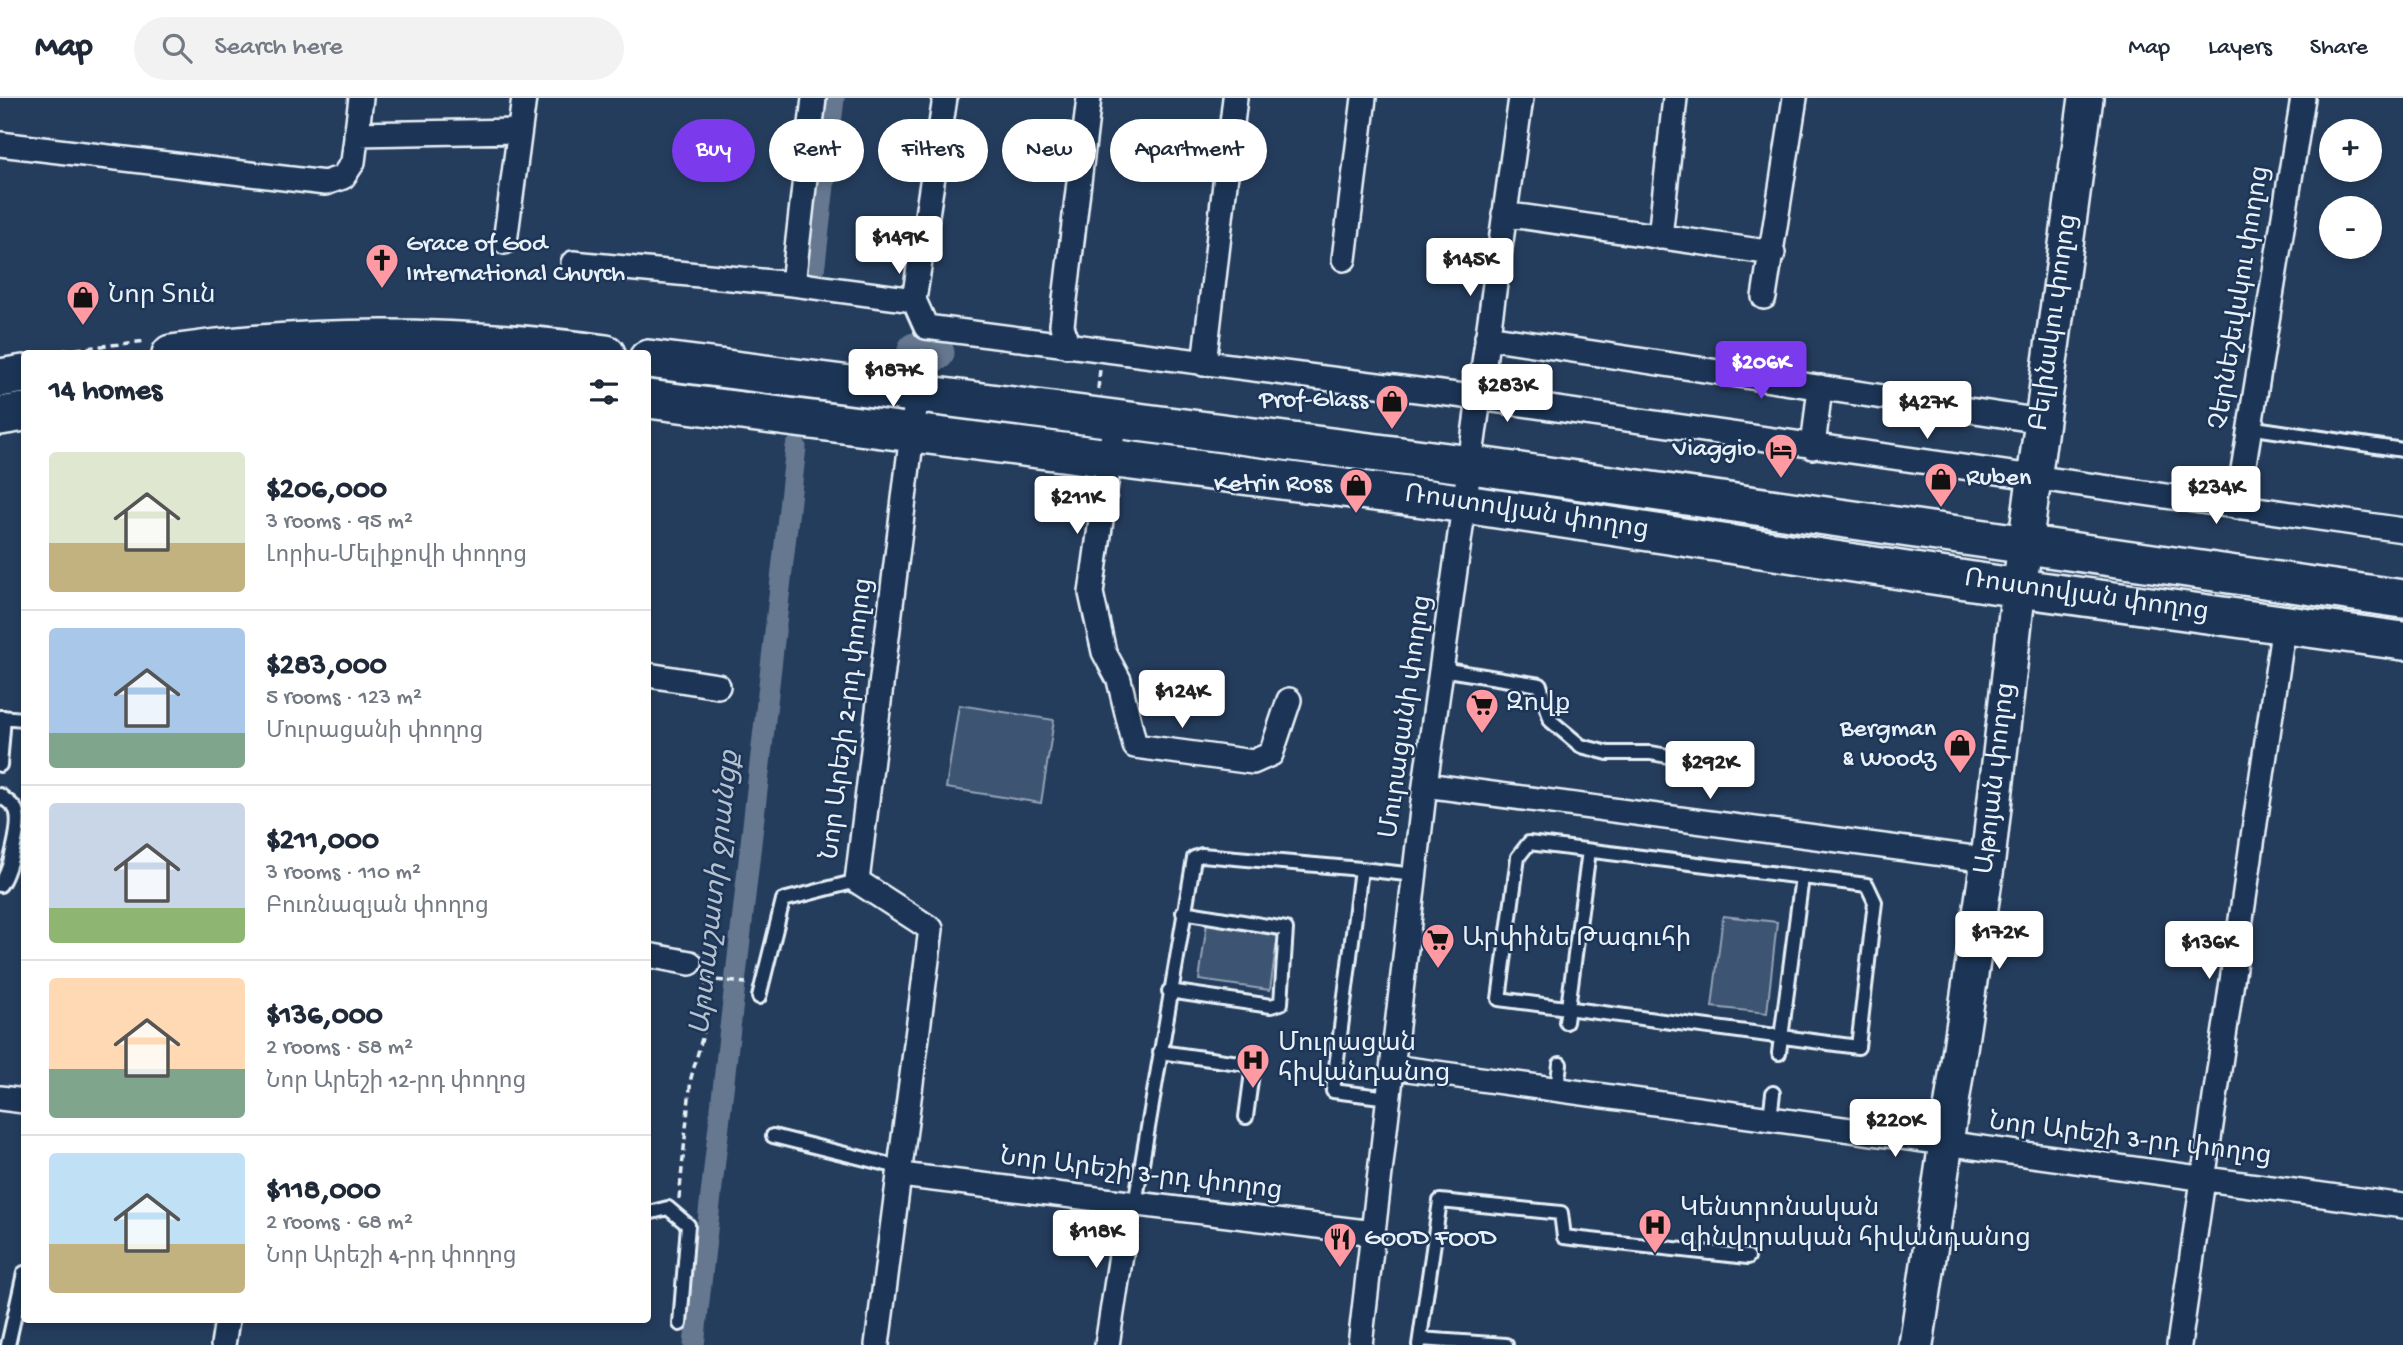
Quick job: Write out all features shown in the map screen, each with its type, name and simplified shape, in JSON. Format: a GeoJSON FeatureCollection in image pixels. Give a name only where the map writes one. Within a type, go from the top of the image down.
{"type":"FeatureCollection","features":[{"type":"Feature","properties":{"kind":"main road","name":"Բելինսկու փողոց"},"geometry":{"type":"LineString","coordinates":[[2025,545],[2086,98]]}},
{"type":"Feature","properties":{"kind":"main road"},"geometry":{"type":"LineString","coordinates":[[197,350],[229,345],[363,345],[498,350]]}},
{"type":"Feature","properties":{"kind":"main road","name":"Ռոստովյան փողոց"},"geometry":{"type":"LineString","coordinates":[[651,359],[919,383],[1106,408],[1471,465],[2403,600]]}},
{"type":"Feature","properties":{"kind":"main road"},"geometry":{"type":"LineString","coordinates":[[0,378],[21,374]]}},
{"type":"Feature","properties":{"kind":"main road","name":"Ռոստովյան փողոց"},"geometry":{"type":"LineString","coordinates":[[651,399],[912,431],[1466,505],[2019,588],[2403,641]]}},
{"type":"Feature","properties":{"kind":"main road"},"geometry":{"type":"LineString","coordinates":[[0,416],[21,412]]}},
{"type":"Feature","properties":{"kind":"main road","name":"Աթոյան փողոց"},"geometry":{"type":"LineString","coordinates":[[1916,1345],[1988,860],[2025,545]]}},
{"type":"Feature","properties":{"kind":"street"},"geometry":{"type":"LineString","coordinates":[[0,144],[325,183],[343,177],[353,162],[361,98]]}},
{"type":"Feature","properties":{"kind":"street"},"geometry":{"type":"LineString","coordinates":[[505,242],[524,98]]}},
{"type":"Feature","properties":{"kind":"street"},"geometry":{"type":"LineString","coordinates":[[793,284],[814,98]]}},
{"type":"Feature","properties":{"kind":"street"},"geometry":{"type":"LineString","coordinates":[[945,98],[914,300],[926,327],[1480,398],[2403,530]]}},
{"type":"Feature","properties":{"kind":"street"},"geometry":{"type":"LineString","coordinates":[[1067,346],[1062,325],[1089,98]]}},
{"type":"Feature","properties":{"kind":"street"},"geometry":{"type":"LineString","coordinates":[[1204,364],[1235,98]]}},
{"type":"Feature","properties":{"kind":"street"},"geometry":{"type":"LineString","coordinates":[[1344,259],[1364,98]]}},
{"type":"Feature","properties":{"kind":"street","name":"Մուրացանի փողոց"},"geometry":{"type":"LineString","coordinates":[[1360,1345],[1425,785],[1521,98]]}},
{"type":"Feature","properties":{"kind":"street"},"geometry":{"type":"LineString","coordinates":[[1660,237],[1675,98]]}},
{"type":"Feature","properties":{"kind":"street"},"geometry":{"type":"LineString","coordinates":[[1764,297],[1773,253],[1795,98]]}},
{"type":"Feature","properties":{"kind":"street","name":"Չերնեշեվսկու փողոց"},"geometry":{"type":"LineString","coordinates":[[2237,507],[2303,98]]}},
{"type":"Feature","properties":{"kind":"street"},"geometry":{"type":"LineString","coordinates":[[356,134],[519,131]]}},
{"type":"Feature","properties":{"kind":"street"},"geometry":{"type":"LineString","coordinates":[[1504,214],[1773,253]]}},
{"type":"Feature","properties":{"kind":"street"},"geometry":{"type":"LineString","coordinates":[[573,263],[793,284],[914,300]]}},
{"type":"Feature","properties":{"kind":"street"},"geometry":{"type":"LineString","coordinates":[[1487,337],[2042,421]]}},
{"type":"Feature","properties":{"kind":"street","name":"Նոր Արեշի 2-րդ փողոց"},"geometry":{"type":"LineString","coordinates":[[877,1345],[902,1171],[931,929],[857,881],[919,383]]}},
{"type":"Feature","properties":{"kind":"street"},"geometry":{"type":"LineString","coordinates":[[1813,447],[1820,387]]}},
{"type":"Feature","properties":{"kind":"street"},"geometry":{"type":"LineString","coordinates":[[1106,408],[1111,457],[1091,593],[1104,652],[1119,680],[1135,746],[1254,762],[1271,754],[1289,700]]}},
{"type":"Feature","properties":{"kind":"street"},"geometry":{"type":"LineString","coordinates":[[2179,1345],[2284,624]]}},
{"type":"Feature","properties":{"kind":"street"},"geometry":{"type":"LineString","coordinates":[[651,675],[718,686]]}},
{"type":"Feature","properties":{"kind":"street"},"geometry":{"type":"LineString","coordinates":[[1425,785],[1988,860]]}},
{"type":"Feature","properties":{"kind":"street"},"geometry":{"type":"LineString","coordinates":[[651,956],[690,962]]}},
{"type":"Feature","properties":{"kind":"street","name":"Նոր Արեշի 3-րդ փողոց"},"geometry":{"type":"LineString","coordinates":[[1393,1067],[2403,1206]]}},
{"type":"Feature","properties":{"kind":"street"},"geometry":{"type":"LineString","coordinates":[[0,1098],[21,1101]]}},
{"type":"Feature","properties":{"kind":"street","name":"Նոր Արեշի 3-րդ փողոց"},"geometry":{"type":"LineString","coordinates":[[902,1171],[1374,1233]]}},
{"type":"Feature","properties":{"kind":"street"},"geometry":{"type":"LineString","coordinates":[[1107,1345],[1132,1203]]}},
{"type":"Feature","properties":{"kind":"street"},"geometry":{"type":"LineString","coordinates":[[223,1345],[227,1323]]}},
{"type":"Feature","properties":{"kind":"lane"},"geometry":{"type":"LineString","coordinates":[[2248,427],[2403,450]]}},
{"type":"Feature","properties":{"kind":"lane"},"geometry":{"type":"LineString","coordinates":[[1441,669],[1540,685],[1551,721],[1581,746],[1608,753],[1651,753],[1706,764]]}},
{"type":"Feature","properties":{"kind":"lane"},"geometry":{"type":"LineString","coordinates":[[0,765],[2,717],[21,719]]}},
{"type":"Feature","properties":{"kind":"lane"},"geometry":{"type":"LineString","coordinates":[[0,794],[17,811],[18,821],[8,872],[0,886]]}},
{"type":"Feature","properties":{"kind":"lane"},"geometry":{"type":"LineString","coordinates":[[1529,843],[1589,851],[1867,885],[1875,902],[1858,1047],[1781,1036],[1567,1015],[1499,999],[1518,857],[1529,843]]}},
{"type":"Feature","properties":{"kind":"lane"},"geometry":{"type":"LineString","coordinates":[[1567,1015],[1589,851]]}},
{"type":"Feature","properties":{"kind":"lane"},"geometry":{"type":"LineString","coordinates":[[1132,1203],[1194,858],[1202,855],[1415,875]]}},
{"type":"Feature","properties":{"kind":"lane"},"geometry":{"type":"LineString","coordinates":[[1361,869],[1334,1091],[1389,1098]]}},
{"type":"Feature","properties":{"kind":"lane"},"geometry":{"type":"LineString","coordinates":[[1779,1053],[1802,877]]}},
{"type":"Feature","properties":{"kind":"lane"},"geometry":{"type":"LineString","coordinates":[[759,997],[782,900],[857,881]]}},
{"type":"Feature","properties":{"kind":"lane"},"geometry":{"type":"LineString","coordinates":[[1169,991],[1271,1006],[1280,1003],[1286,929],[1183,912]]}},
{"type":"Feature","properties":{"kind":"lane"},"geometry":{"type":"LineString","coordinates":[[1160,1052],[1253,1065],[1245,1116]]}},
{"type":"Feature","properties":{"kind":"lane"},"geometry":{"type":"LineString","coordinates":[[1557,1089],[1560,1063]]}},
{"type":"Feature","properties":{"kind":"lane"},"geometry":{"type":"LineString","coordinates":[[1770,1118],[1773,1093]]}},
{"type":"Feature","properties":{"kind":"lane"},"geometry":{"type":"LineString","coordinates":[[773,1136],[902,1171]]}},
{"type":"Feature","properties":{"kind":"lane"},"geometry":{"type":"LineString","coordinates":[[1506,1345],[1420,1342],[1440,1201],[1561,1213],[1564,1237],[1748,1257]]}},
{"type":"Feature","properties":{"kind":"lane"},"geometry":{"type":"LineString","coordinates":[[651,1212],[668,1208],[688,1225],[680,1324]]}},
{"type":"Feature","properties":{"kind":"lane"},"geometry":{"type":"LineString","coordinates":[[8,1345],[21,1286]]}},
{"type":"Feature","properties":{"kind":"path"},"geometry":{"type":"LineString","coordinates":[[919,383],[926,327]]}},
{"type":"Feature","properties":{"kind":"path"},"geometry":{"type":"LineString","coordinates":[[1103,351],[1106,408]]}},
{"type":"Feature","properties":{"kind":"path"},"geometry":{"type":"LineString","coordinates":[[668,1208],[678,1199],[691,1078],[704,1031],[706,979]]}},
{"type":"Feature","properties":{"kind":"path"},"geometry":{"type":"LineString","coordinates":[[722,981],[745,983]]}},
{"type":"Feature","properties":{"kind":"shaded area"},"geometry":{"type":"Polygon","coordinates":[[[959,705],[1054,720],[1041,803],[946,788],[959,705]]]}},
{"type":"Feature","properties":{"kind":"shaded area"},"geometry":{"type":"Polygon","coordinates":[[[1723,916],[1777,922],[1767,1013],[1712,1007],[1723,916]]]}},
{"type":"Feature","properties":{"kind":"shaded area"},"geometry":{"type":"Polygon","coordinates":[[[1207,923],[1278,934],[1270,990],[1199,980],[1207,923]]]}},
{"type":"Feature","properties":{"kind":"waterway","name":"Արտաշատի ջրանցք"},"geometry":{"type":"LineString","coordinates":[[813,281],[834,98]]}},
{"type":"Feature","properties":{"kind":"waterway"},"geometry":{"type":"LineString","coordinates":[[915,350],[937,353]]}},
{"type":"Feature","properties":{"kind":"waterway","name":"Արտաշատի ջրանցք"},"geometry":{"type":"LineString","coordinates":[[694,1345],[796,447]]}},
{"type":"Feature","properties":{"kind":"place","name":"Grace of God International Church"},"geometry":{"type":"Point","coordinates":[382,290]}},
{"type":"Feature","properties":{"kind":"place","name":"Նոր Տուն"},"geometry":{"type":"Point","coordinates":[83,327]}},
{"type":"Feature","properties":{"kind":"place","name":"Prof-Glass"},"geometry":{"type":"Point","coordinates":[1392,431]}},
{"type":"Feature","properties":{"kind":"place","name":"Viaggio"},"geometry":{"type":"Point","coordinates":[1781,480]}},
{"type":"Feature","properties":{"kind":"place","name":"Ruben"},"geometry":{"type":"Point","coordinates":[1941,509]}},
{"type":"Feature","properties":{"kind":"place","name":"Ketrin Ross"},"geometry":{"type":"Point","coordinates":[1356,515]}},
{"type":"Feature","properties":{"kind":"place","name":"Զովք"},"geometry":{"type":"Point","coordinates":[1482,735]}},
{"type":"Feature","properties":{"kind":"place","name":"Bergman & Woodz"},"geometry":{"type":"Point","coordinates":[1960,775]}},
{"type":"Feature","properties":{"kind":"place","name":"Արփինե Թագուհի"},"geometry":{"type":"Point","coordinates":[1438,970]}},
{"type":"Feature","properties":{"kind":"place","name":"Մուրացան հիվանդանոց"},"geometry":{"type":"Point","coordinates":[1253,1090]}},
{"type":"Feature","properties":{"kind":"place","name":"Կենտրոնական զինվորական հիվանդանոց"},"geometry":{"type":"Point","coordinates":[1655,1255]}},
{"type":"Feature","properties":{"kind":"place","name":"GOOD FOOD"},"geometry":{"type":"Point","coordinates":[1340,1269]}}]}
